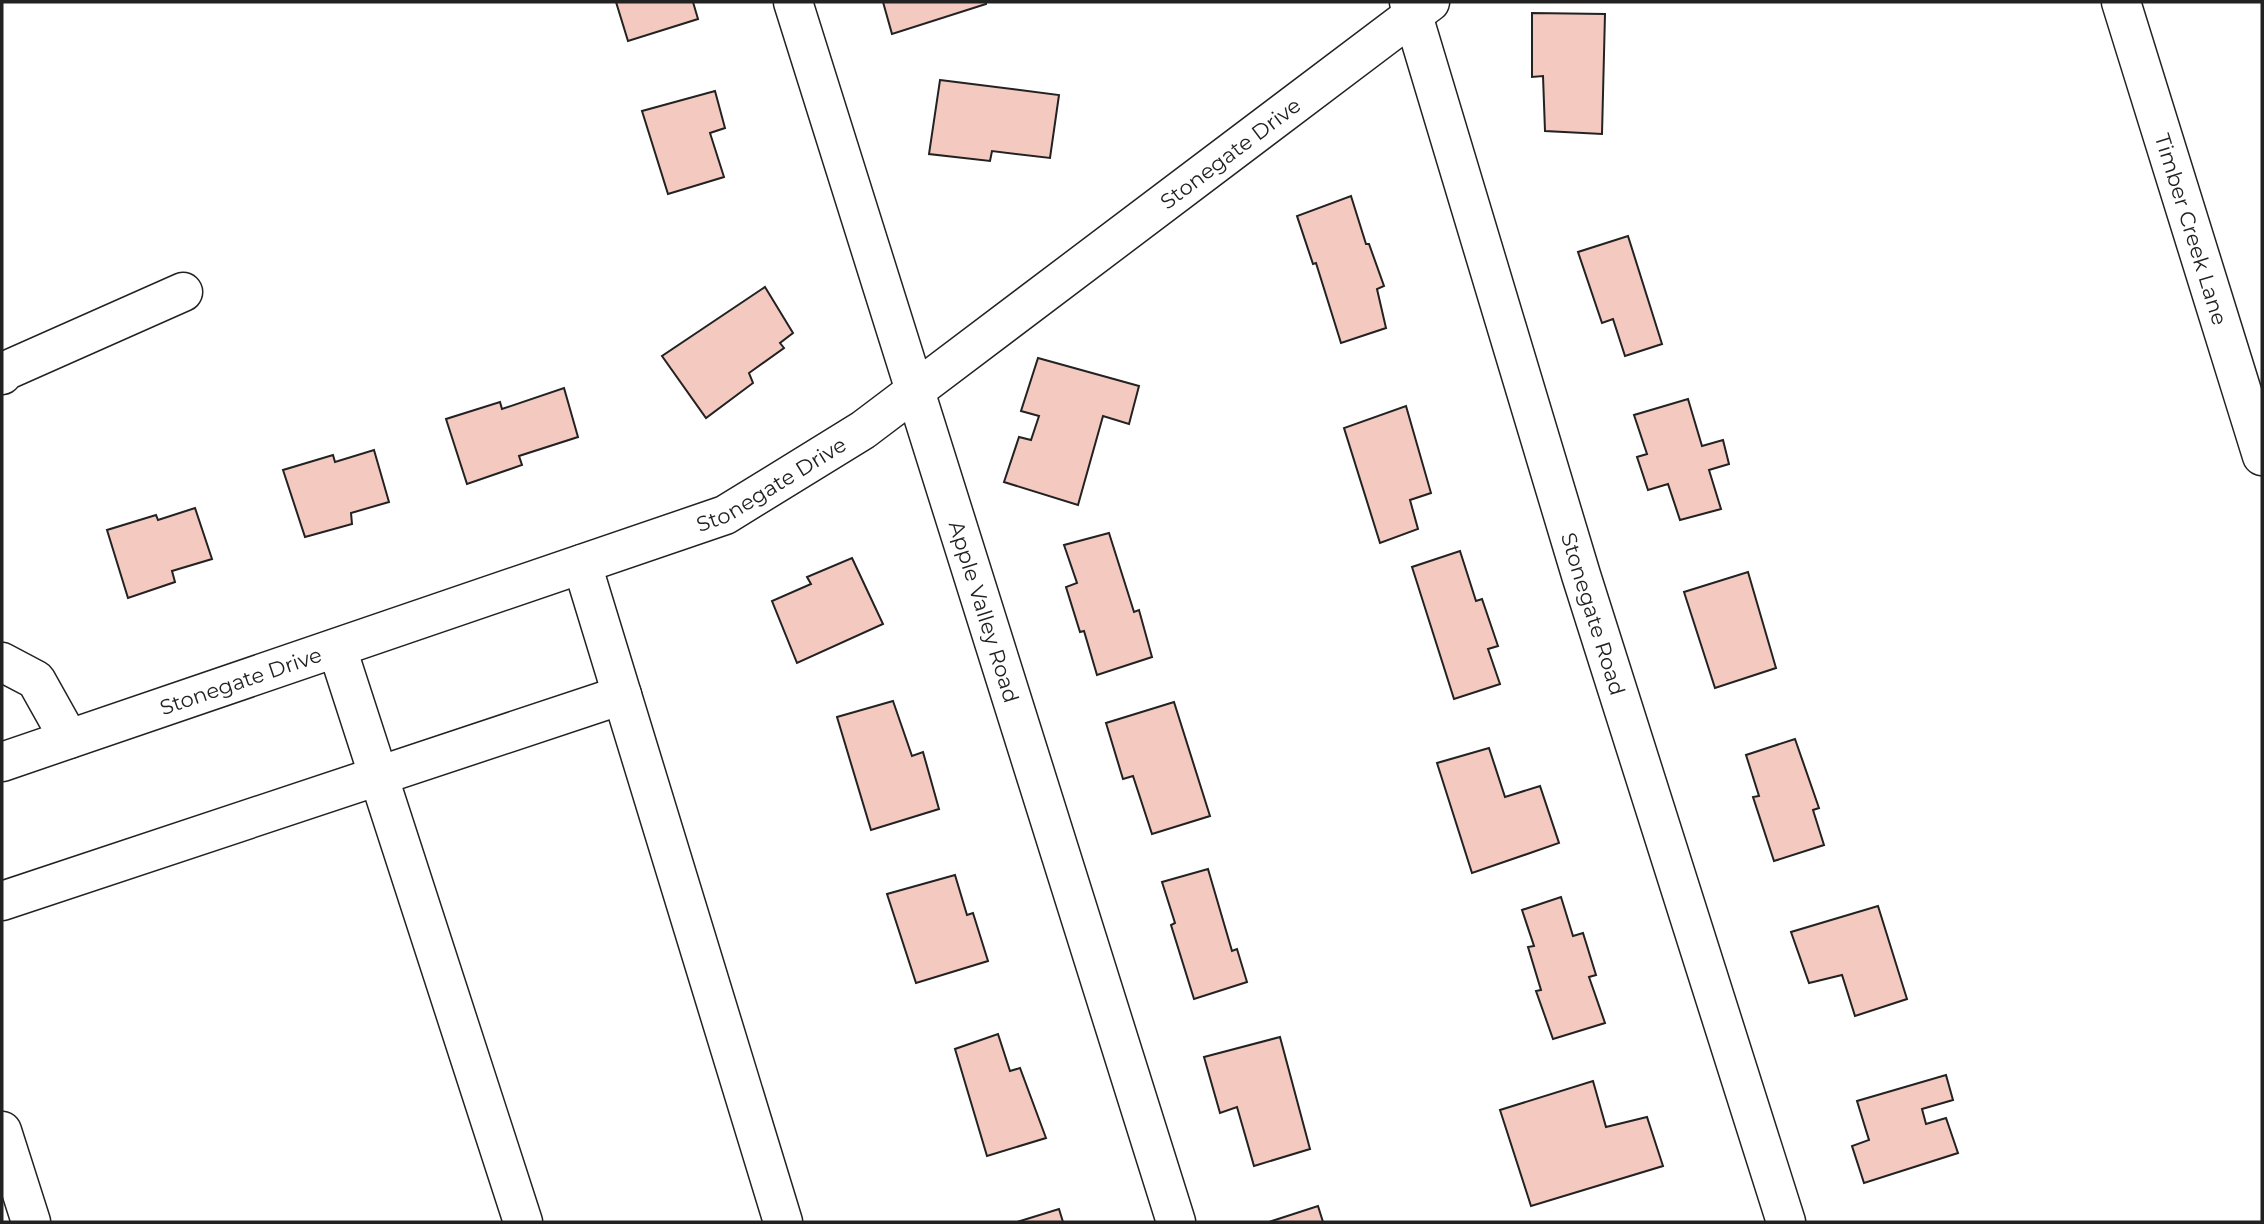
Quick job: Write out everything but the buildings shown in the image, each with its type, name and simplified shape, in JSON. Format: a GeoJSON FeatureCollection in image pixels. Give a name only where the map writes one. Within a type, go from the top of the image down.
{"type":"FeatureCollection","features":[{"type":"Feature","properties":{"kind":"street","name":"Apple Valley Road"},"geometry":{"type":"LineString","coordinates":[[793,2],[1176,1222]]}},
{"type":"Feature","properties":{"kind":"street","name":"Timber Creek Lane"},"geometry":{"type":"LineString","coordinates":[[2121,2],[2256,416],[2262,456]]}},
{"type":"Feature","properties":{"kind":"street","name":"Stonegate Drive"},"geometry":{"type":"LineString","coordinates":[[2,762],[725,515],[863,430],[1417,6]]}},
{"type":"Feature","properties":{"kind":"street","name":"Stonegate Road"},"geometry":{"type":"LineString","coordinates":[[1417,6],[1581,575],[1786,1222]]}},
{"type":"Feature","properties":{"kind":"street"},"geometry":{"type":"LineString","coordinates":[[2,375],[5,371],[183,292]]}},
{"type":"Feature","properties":{"kind":"street"},"geometry":{"type":"LineString","coordinates":[[582,564],[783,1222]]}},
{"type":"Feature","properties":{"kind":"street"},"geometry":{"type":"LineString","coordinates":[[337,648],[523,1222]]}},
{"type":"Feature","properties":{"kind":"street"},"geometry":{"type":"LineString","coordinates":[[2,662],[36,680],[69,739]]}},
{"type":"Feature","properties":{"kind":"street"},"geometry":{"type":"LineString","coordinates":[[2,901],[622,695]]}},
{"type":"Feature","properties":{"kind":"street"},"geometry":{"type":"LineString","coordinates":[[2,1131],[31,1222]]}}]}
